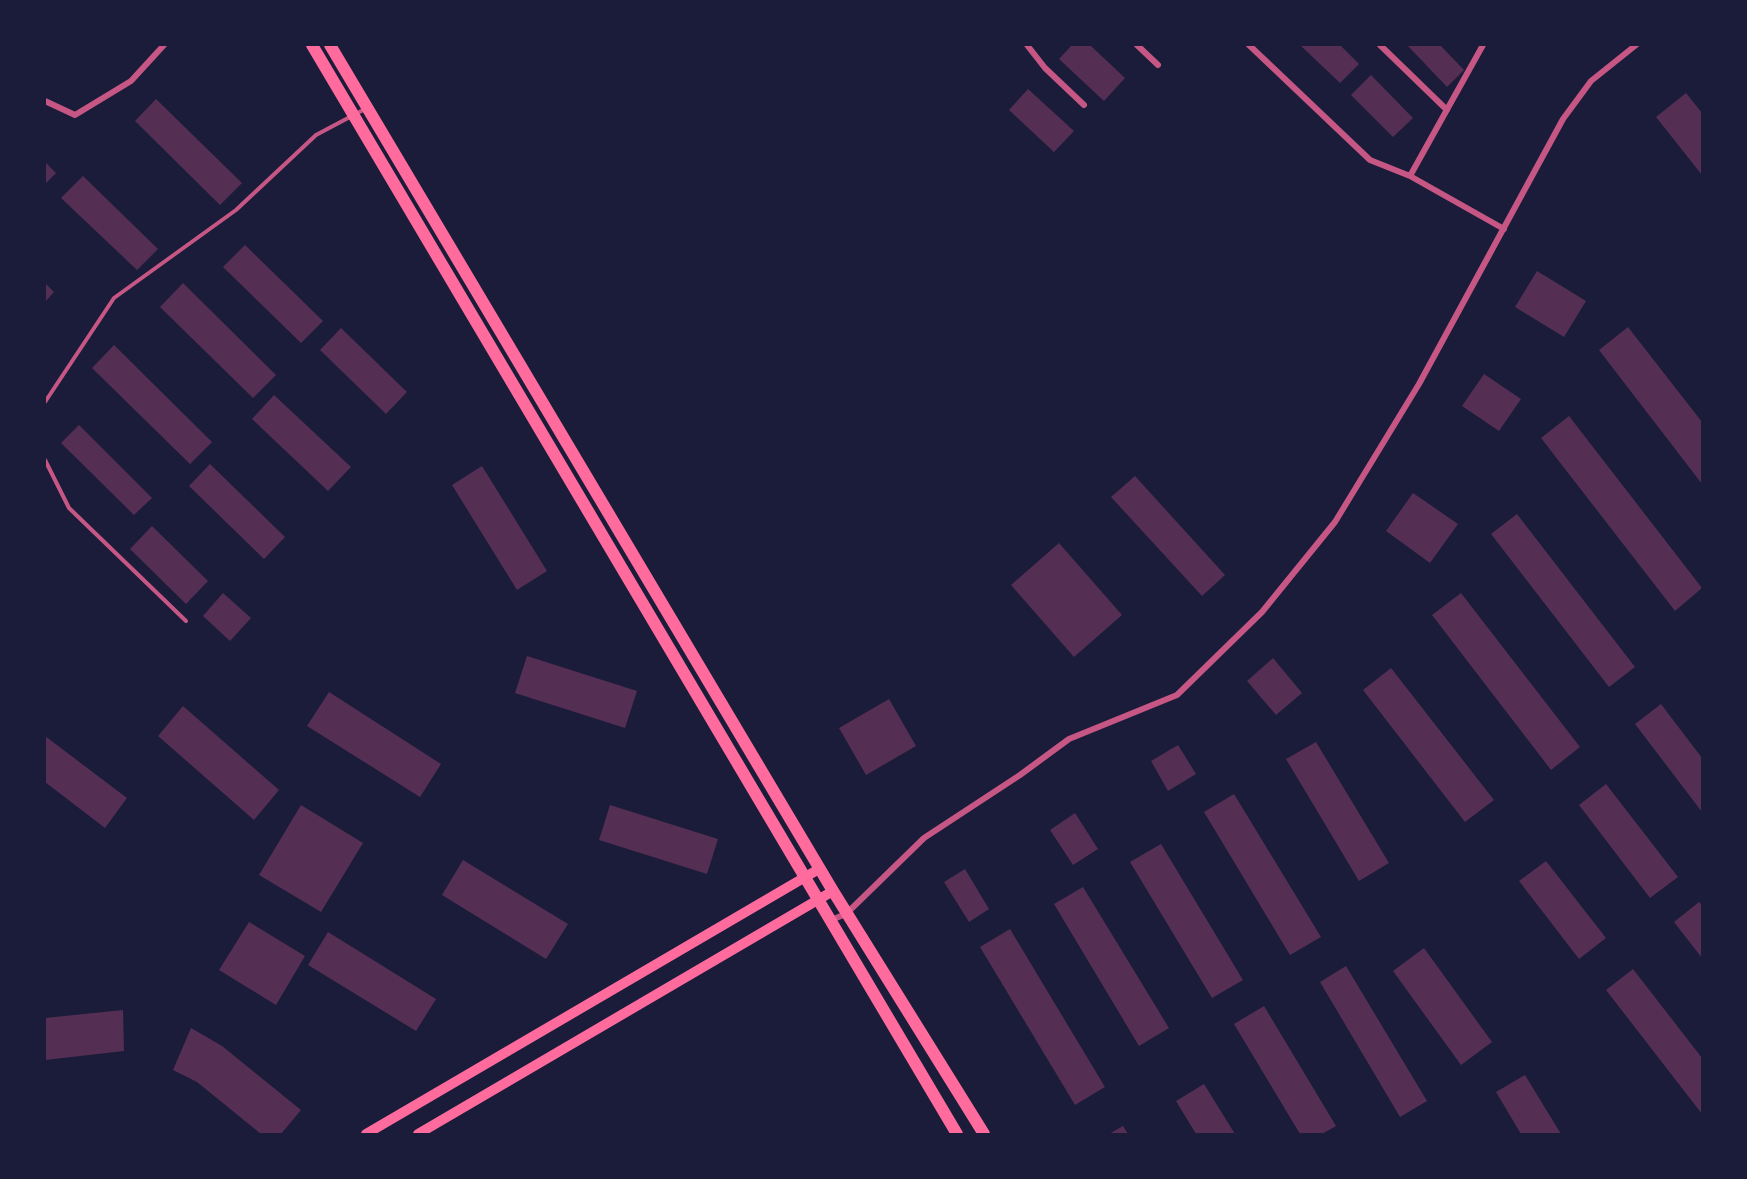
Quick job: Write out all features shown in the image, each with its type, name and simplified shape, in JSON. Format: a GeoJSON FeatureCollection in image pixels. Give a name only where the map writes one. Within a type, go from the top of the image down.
{"type":"FeatureCollection","features":[{"type":"Feature","properties":{"kind":"main road"},"geometry":{"type":"LineString","coordinates":[[312,45],[957,1134]]}},
{"type":"Feature","properties":{"kind":"main road"},"geometry":{"type":"LineString","coordinates":[[330,45],[365,108],[846,914],[984,1134]]}},
{"type":"Feature","properties":{"kind":"main road"},"geometry":{"type":"LineString","coordinates":[[366,1134],[819,869]]}},
{"type":"Feature","properties":{"kind":"main road"},"geometry":{"type":"LineString","coordinates":[[418,1134],[833,891]]}},
{"type":"Feature","properties":{"kind":"street"},"geometry":{"type":"LineString","coordinates":[[45,100],[75,115],[131,81],[164,45]]}},
{"type":"Feature","properties":{"kind":"street"},"geometry":{"type":"LineString","coordinates":[[1027,45],[1045,68],[1084,105]]}},
{"type":"Feature","properties":{"kind":"street"},"geometry":{"type":"LineString","coordinates":[[1137,45],[1158,65]]}},
{"type":"Feature","properties":{"kind":"street"},"geometry":{"type":"LineString","coordinates":[[1249,45],[1370,160],[1410,176],[1504,229]]}},
{"type":"Feature","properties":{"kind":"street"},"geometry":{"type":"LineString","coordinates":[[1380,45],[1447,110]]}},
{"type":"Feature","properties":{"kind":"street"},"geometry":{"type":"LineString","coordinates":[[1410,176],[1483,45]]}},
{"type":"Feature","properties":{"kind":"street"},"geometry":{"type":"LineString","coordinates":[[831,920],[846,914],[924,838],[1020,775],[1069,739],[1177,695],[1262,612],[1335,522],[1419,384],[1563,120],[1591,81],[1636,45]]}},
{"type":"Feature","properties":{"kind":"lane"},"geometry":{"type":"LineString","coordinates":[[45,402],[114,298],[236,210],[316,135],[365,108]]}},
{"type":"Feature","properties":{"kind":"lane"},"geometry":{"type":"LineString","coordinates":[[45,460],[69,507],[186,621]]}},
{"type":"Feature","properties":{"kind":"building"},"geometry":{"type":"Polygon","coordinates":[[[1072,45],[1090,45],[1125,78],[1104,101],[1059,59],[1072,45]]]}},
{"type":"Feature","properties":{"kind":"building"},"geometry":{"type":"Polygon","coordinates":[[[1300,45],[1340,45],[1359,64],[1340,83],[1300,45]]]}},
{"type":"Feature","properties":{"kind":"building"},"geometry":{"type":"Polygon","coordinates":[[[1407,45],[1440,45],[1464,70],[1447,87],[1407,45]]]}},
{"type":"Feature","properties":{"kind":"building"},"geometry":{"type":"Polygon","coordinates":[[[1371,75],[1413,118],[1393,137],[1351,95],[1371,75]]]}},
{"type":"Feature","properties":{"kind":"building"},"geometry":{"type":"Polygon","coordinates":[[[1028,89],[1074,131],[1054,152],[1009,110],[1028,89]]]}},
{"type":"Feature","properties":{"kind":"building"},"geometry":{"type":"Polygon","coordinates":[[[1686,93],[1702,113],[1702,175],[1656,117],[1686,93]]]}},
{"type":"Feature","properties":{"kind":"building"},"geometry":{"type":"Polygon","coordinates":[[[156,99],[242,183],[220,205],[135,121],[156,99]]]}},
{"type":"Feature","properties":{"kind":"building"},"geometry":{"type":"Polygon","coordinates":[[[45,162],[56,173],[45,184],[45,162]]]}},
{"type":"Feature","properties":{"kind":"building"},"geometry":{"type":"Polygon","coordinates":[[[83,176],[158,249],[137,270],[61,198],[83,176]]]}},
{"type":"Feature","properties":{"kind":"building"},"geometry":{"type":"Polygon","coordinates":[[[245,245],[323,321],[301,343],[223,267],[245,245]]]}},
{"type":"Feature","properties":{"kind":"building"},"geometry":{"type":"Polygon","coordinates":[[[1537,271],[1586,301],[1564,337],[1515,307],[1537,271]]]}},
{"type":"Feature","properties":{"kind":"building"},"geometry":{"type":"Polygon","coordinates":[[[45,283],[54,292],[45,302],[45,283]]]}},
{"type":"Feature","properties":{"kind":"building"},"geometry":{"type":"Polygon","coordinates":[[[183,283],[276,375],[253,398],[160,307],[183,283]]]}},
{"type":"Feature","properties":{"kind":"building"},"geometry":{"type":"Polygon","coordinates":[[[1628,327],[1702,422],[1702,484],[1599,350],[1628,327]]]}},
{"type":"Feature","properties":{"kind":"building"},"geometry":{"type":"Polygon","coordinates":[[[341,328],[407,392],[386,414],[320,350],[341,328]]]}},
{"type":"Feature","properties":{"kind":"building"},"geometry":{"type":"Polygon","coordinates":[[[114,345],[212,442],[190,464],[92,368],[114,345]]]}},
{"type":"Feature","properties":{"kind":"building"},"geometry":{"type":"Polygon","coordinates":[[[1484,374],[1521,399],[1499,431],[1462,406],[1484,374]]]}},
{"type":"Feature","properties":{"kind":"building"},"geometry":{"type":"Polygon","coordinates":[[[274,395],[351,467],[328,491],[252,419],[274,395]]]}},
{"type":"Feature","properties":{"kind":"building"},"geometry":{"type":"Polygon","coordinates":[[[1569,416],[1702,588],[1675,611],[1541,438],[1569,416]]]}},
{"type":"Feature","properties":{"kind":"building"},"geometry":{"type":"Polygon","coordinates":[[[79,425],[152,498],[134,515],[61,443],[79,425]]]}},
{"type":"Feature","properties":{"kind":"building"},"geometry":{"type":"Polygon","coordinates":[[[210,464],[285,537],[264,559],[189,486],[210,464]]]}},
{"type":"Feature","properties":{"kind":"building"},"geometry":{"type":"Polygon","coordinates":[[[482,466],[547,571],[517,590],[452,485],[482,466]]]}},
{"type":"Feature","properties":{"kind":"building"},"geometry":{"type":"Polygon","coordinates":[[[1135,476],[1225,575],[1202,596],[1111,497],[1135,476]]]}},
{"type":"Feature","properties":{"kind":"building"},"geometry":{"type":"Polygon","coordinates":[[[1413,493],[1458,524],[1430,563],[1386,531],[1413,493]]]}},
{"type":"Feature","properties":{"kind":"building"},"geometry":{"type":"Polygon","coordinates":[[[1517,514],[1635,667],[1609,687],[1491,534],[1517,514]]]}},
{"type":"Feature","properties":{"kind":"building"},"geometry":{"type":"Polygon","coordinates":[[[152,526],[208,581],[186,604],[130,549],[152,526]]]}},
{"type":"Feature","properties":{"kind":"building"},"geometry":{"type":"Polygon","coordinates":[[[1059,543],[1122,615],[1074,657],[1011,585],[1059,543]]]}},
{"type":"Feature","properties":{"kind":"building"},"geometry":{"type":"Polygon","coordinates":[[[223,593],[251,618],[230,641],[203,616],[223,593]]]}},
{"type":"Feature","properties":{"kind":"building"},"geometry":{"type":"Polygon","coordinates":[[[1461,593],[1580,747],[1551,770],[1432,615],[1461,593]]]}},
{"type":"Feature","properties":{"kind":"building"},"geometry":{"type":"Polygon","coordinates":[[[527,656],[637,691],[625,728],[515,693],[527,656]]]}},
{"type":"Feature","properties":{"kind":"building"},"geometry":{"type":"Polygon","coordinates":[[[1273,658],[1302,693],[1276,715],[1247,681],[1273,658]]]}},
{"type":"Feature","properties":{"kind":"building"},"geometry":{"type":"Polygon","coordinates":[[[1391,668],[1494,800],[1465,822],[1363,690],[1391,668]]]}},
{"type":"Feature","properties":{"kind":"building"},"geometry":{"type":"Polygon","coordinates":[[[329,692],[441,764],[420,797],[307,726],[329,692]]]}},
{"type":"Feature","properties":{"kind":"building"},"geometry":{"type":"Polygon","coordinates":[[[889,699],[916,746],[866,775],[839,728],[889,699]]]}},
{"type":"Feature","properties":{"kind":"building"},"geometry":{"type":"Polygon","coordinates":[[[1661,704],[1702,758],[1702,812],[1635,724],[1661,704]]]}},
{"type":"Feature","properties":{"kind":"building"},"geometry":{"type":"Polygon","coordinates":[[[183,706],[279,790],[254,820],[158,736],[183,706]]]}},
{"type":"Feature","properties":{"kind":"building"},"geometry":{"type":"Polygon","coordinates":[[[45,736],[127,798],[105,828],[45,782],[45,736]]]}},
{"type":"Feature","properties":{"kind":"building"},"geometry":{"type":"Polygon","coordinates":[[[1316,742],[1389,863],[1359,881],[1286,759],[1316,742]]]}},
{"type":"Feature","properties":{"kind":"building"},"geometry":{"type":"Polygon","coordinates":[[[1178,745],[1196,774],[1168,791],[1151,761],[1178,745]]]}},
{"type":"Feature","properties":{"kind":"building"},"geometry":{"type":"Polygon","coordinates":[[[1606,784],[1678,877],[1650,898],[1579,805],[1606,784]]]}},
{"type":"Feature","properties":{"kind":"building"},"geometry":{"type":"Polygon","coordinates":[[[1234,794],[1321,937],[1290,955],[1204,812],[1234,794]]]}},
{"type":"Feature","properties":{"kind":"building"},"geometry":{"type":"Polygon","coordinates":[[[301,805],[363,843],[321,912],[259,875],[301,805]]]}},
{"type":"Feature","properties":{"kind":"building"},"geometry":{"type":"Polygon","coordinates":[[[610,805],[718,839],[707,874],[599,840],[610,805]]]}},
{"type":"Feature","properties":{"kind":"building"},"geometry":{"type":"Polygon","coordinates":[[[1075,813],[1098,849],[1073,865],[1050,830],[1075,813]]]}},
{"type":"Feature","properties":{"kind":"building"},"geometry":{"type":"Polygon","coordinates":[[[1161,844],[1243,980],[1212,998],[1130,862],[1161,844]]]}},
{"type":"Feature","properties":{"kind":"building"},"geometry":{"type":"Polygon","coordinates":[[[463,860],[568,924],[546,959],[442,895],[463,860]]]}},
{"type":"Feature","properties":{"kind":"building"},"geometry":{"type":"Polygon","coordinates":[[[1546,861],[1606,938],[1579,959],[1519,881],[1546,861]]]}},
{"type":"Feature","properties":{"kind":"building"},"geometry":{"type":"Polygon","coordinates":[[[965,869],[989,909],[969,922],[944,882],[965,869]]]}},
{"type":"Feature","properties":{"kind":"building"},"geometry":{"type":"Polygon","coordinates":[[[1083,887],[1169,1028],[1139,1046],[1054,904],[1083,887]]]}},
{"type":"Feature","properties":{"kind":"building"},"geometry":{"type":"Polygon","coordinates":[[[1699,902],[1702,905],[1702,958],[1674,922],[1699,902]]]}},
{"type":"Feature","properties":{"kind":"building"},"geometry":{"type":"Polygon","coordinates":[[[249,922],[305,956],[276,1005],[219,970],[249,922]]]}},
{"type":"Feature","properties":{"kind":"building"},"geometry":{"type":"Polygon","coordinates":[[[1010,929],[1105,1087],[1075,1105],[980,947],[1010,929]]]}},
{"type":"Feature","properties":{"kind":"building"},"geometry":{"type":"Polygon","coordinates":[[[328,932],[436,999],[416,1031],[308,965],[328,932]]]}},
{"type":"Feature","properties":{"kind":"building"},"geometry":{"type":"Polygon","coordinates":[[[1424,948],[1492,1042],[1461,1065],[1393,971],[1424,948]]]}},
{"type":"Feature","properties":{"kind":"building"},"geometry":{"type":"Polygon","coordinates":[[[1346,966],[1427,1101],[1400,1117],[1320,982],[1346,966]]]}},
{"type":"Feature","properties":{"kind":"building"},"geometry":{"type":"Polygon","coordinates":[[[1633,969],[1702,1058],[1702,1114],[1606,990],[1633,969]]]}},
{"type":"Feature","properties":{"kind":"building"},"geometry":{"type":"Polygon","coordinates":[[[1264,1006],[1336,1126],[1322,1134],[1300,1134],[1234,1024],[1264,1006]]]}},
{"type":"Feature","properties":{"kind":"building"},"geometry":{"type":"Polygon","coordinates":[[[123,1010],[124,1051],[45,1060],[45,1018],[123,1010]]]}},
{"type":"Feature","properties":{"kind":"building"},"geometry":{"type":"Polygon","coordinates":[[[191,1028],[222,1046],[301,1110],[281,1134],[261,1134],[197,1082],[173,1070],[191,1028]]]}},
{"type":"Feature","properties":{"kind":"building"},"geometry":{"type":"Polygon","coordinates":[[[1525,1075],[1561,1134],[1521,1134],[1496,1092],[1525,1075]]]}},
{"type":"Feature","properties":{"kind":"building"},"geometry":{"type":"Polygon","coordinates":[[[1204,1084],[1235,1134],[1196,1134],[1176,1101],[1204,1084]]]}},
{"type":"Feature","properties":{"kind":"building"},"geometry":{"type":"Polygon","coordinates":[[[1123,1126],[1128,1134],[1109,1134],[1123,1126]]]}}]}
